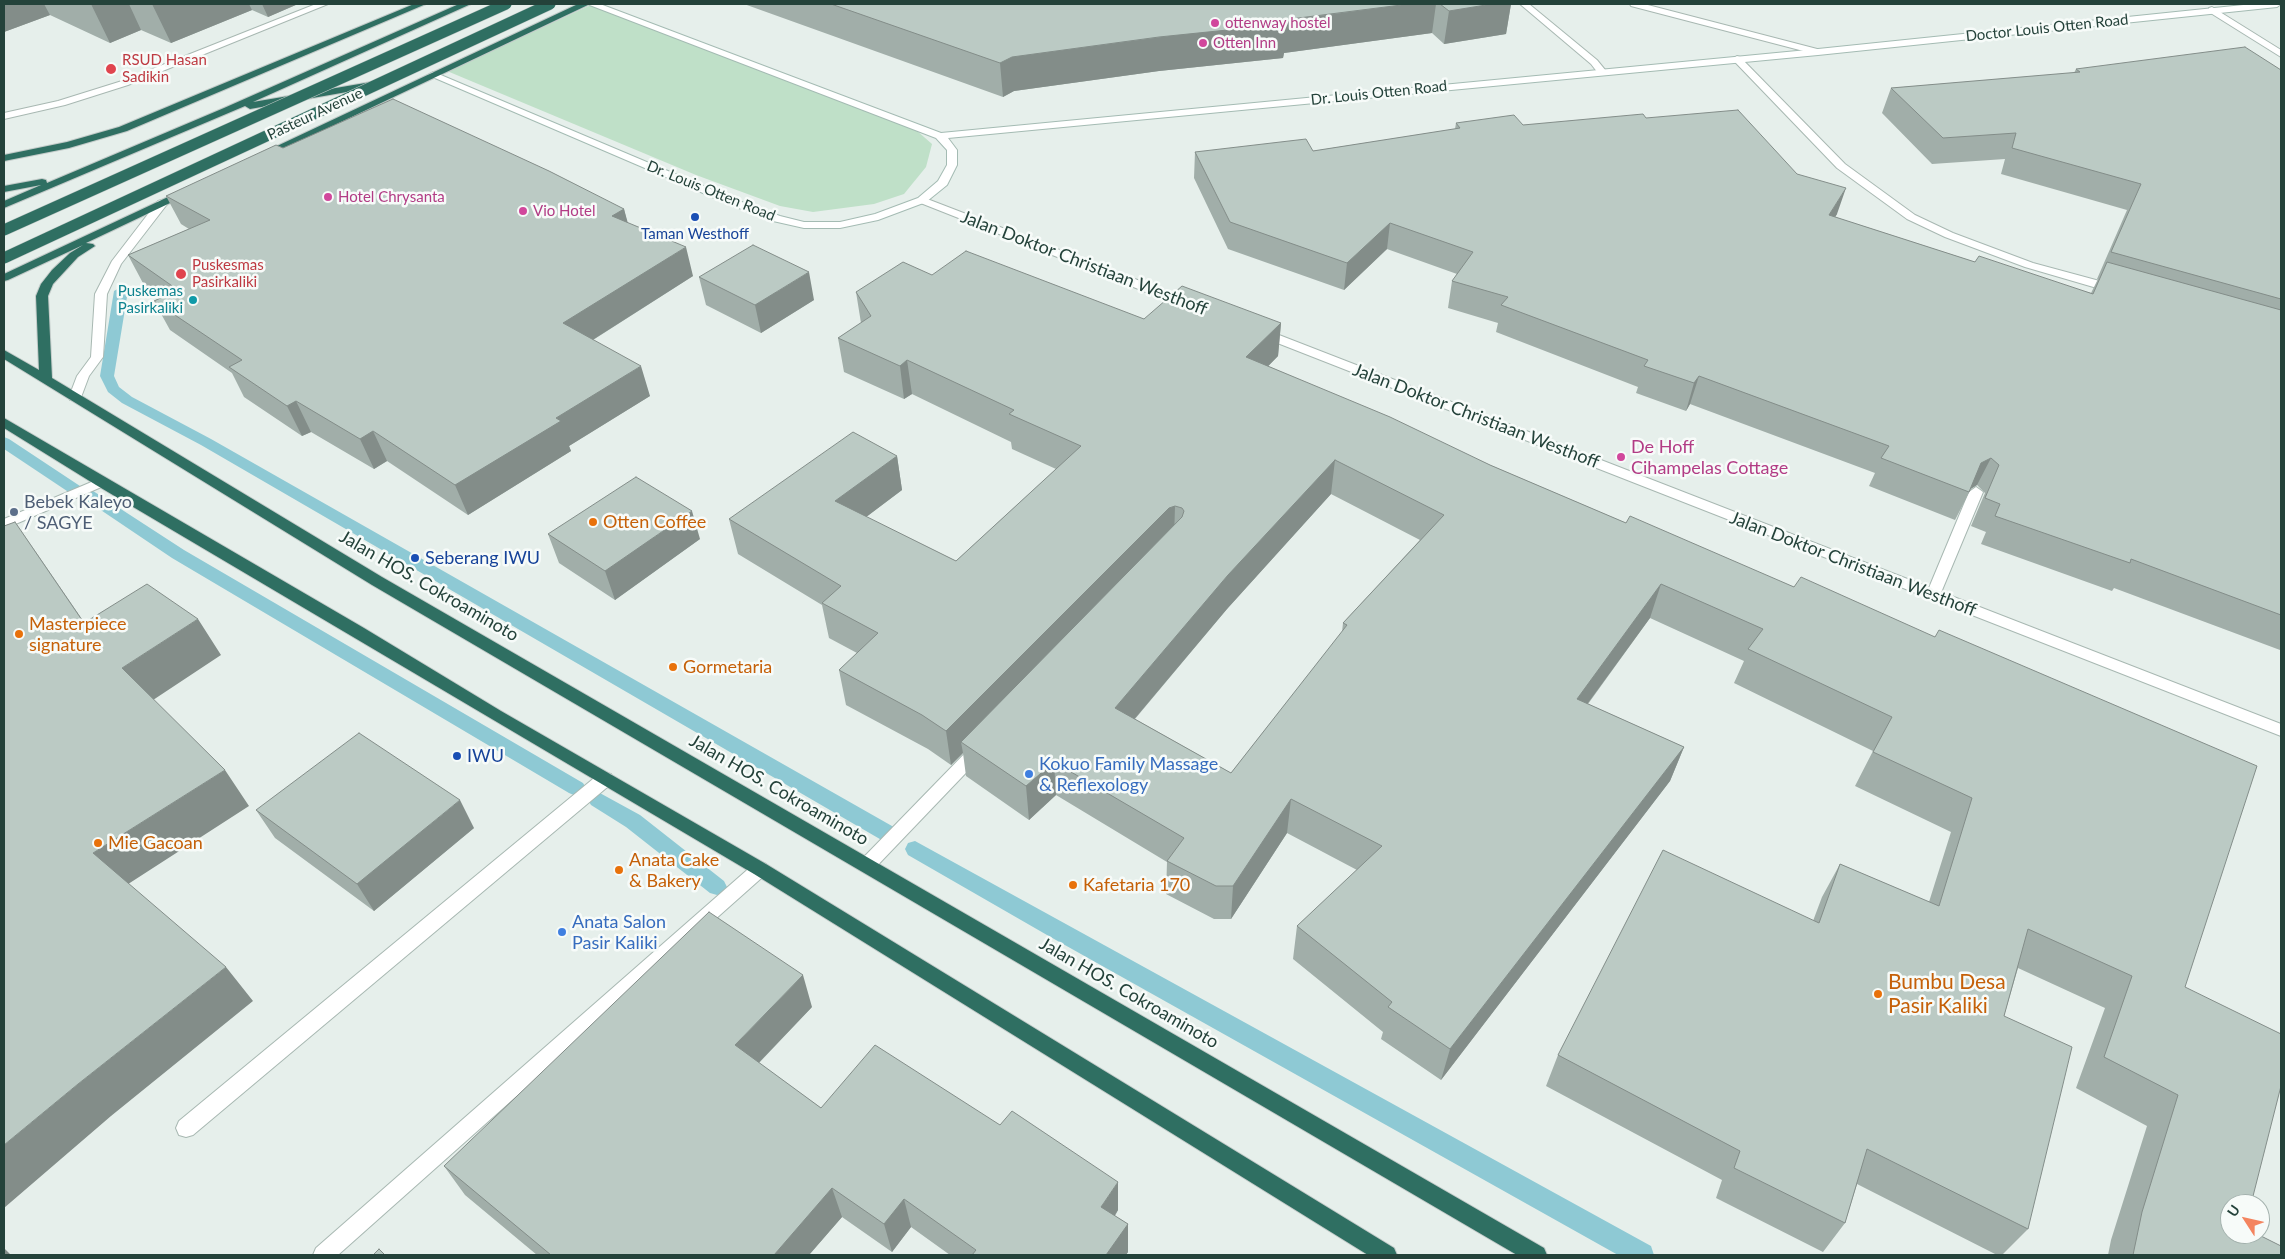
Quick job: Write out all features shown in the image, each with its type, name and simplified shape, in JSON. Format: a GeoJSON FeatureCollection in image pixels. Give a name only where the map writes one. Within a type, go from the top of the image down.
{"type":"FeatureCollection","features":[{"type":"Feature","properties":{"kind":"highway"},"geometry":{"type":"LineString","coordinates":[[4,158],[69,145],[122,129],[421,4]]}},
{"type":"Feature","properties":{"kind":"highway"},"geometry":{"type":"LineString","coordinates":[[4,205],[228,110],[466,4]]}},
{"type":"Feature","properties":{"kind":"highway"},"geometry":{"type":"LineString","coordinates":[[4,230],[506,4]]}},
{"type":"Feature","properties":{"kind":"highway"},"geometry":{"type":"LineString","coordinates":[[4,258],[550,4]]}},
{"type":"Feature","properties":{"kind":"highway","name":"Pasteur Avenue"},"geometry":{"type":"LineString","coordinates":[[252,160],[585,4]]}},
{"type":"Feature","properties":{"kind":"highway"},"geometry":{"type":"LineString","coordinates":[[228,110],[433,75]]}},
{"type":"Feature","properties":{"kind":"highway"},"geometry":{"type":"LineString","coordinates":[[4,189],[67,178]]}},
{"type":"Feature","properties":{"kind":"highway"},"geometry":{"type":"LineString","coordinates":[[4,278],[198,186]]}},
{"type":"Feature","properties":{"kind":"highway"},"geometry":{"type":"LineString","coordinates":[[46,381],[42,296],[47,284],[74,255],[136,214]]}},
{"type":"Feature","properties":{"kind":"highway","name":"Jalan HOS. Cokroaminoto"},"geometry":{"type":"LineString","coordinates":[[4,354],[377,581],[1537,1255]]}},
{"type":"Feature","properties":{"kind":"highway"},"geometry":{"type":"LineString","coordinates":[[4,422],[101,482],[760,869],[1387,1255]]}},
{"type":"Feature","properties":{"kind":"main road"},"geometry":{"type":"LineString","coordinates":[[4,116],[61,103],[125,83],[323,4]]}},
{"type":"Feature","properties":{"kind":"main road","name":"Dr. Louis Otten Road"},"geometry":{"type":"LineString","coordinates":[[592,4],[940,136],[1601,71],[1818,52]]}},
{"type":"Feature","properties":{"kind":"main road"},"geometry":{"type":"LineString","coordinates":[[1524,4],[1594,62],[1601,71]]}},
{"type":"Feature","properties":{"kind":"main road"},"geometry":{"type":"LineString","coordinates":[[1634,4],[1818,52]]}},
{"type":"Feature","properties":{"kind":"main road","name":"Doctor Louis Otten Road"},"geometry":{"type":"LineString","coordinates":[[1818,52],[2277,4]]}},
{"type":"Feature","properties":{"kind":"main road"},"geometry":{"type":"LineString","coordinates":[[2212,10],[2281,54]]}},
{"type":"Feature","properties":{"kind":"main road"},"geometry":{"type":"LineString","coordinates":[[1737,60],[1841,166],[1911,217],[1949,235],[2029,265],[2125,292]]}},
{"type":"Feature","properties":{"kind":"main road","name":"Dr. Louis Otten Road"},"geometry":{"type":"LineString","coordinates":[[433,75],[734,203],[778,219],[804,225],[840,225],[878,217],[922,200],[943,183],[952,165],[952,150],[940,136]]}},
{"type":"Feature","properties":{"kind":"main road","name":"Jalan Doktor Christiaan Westhoff"},"geometry":{"type":"LineString","coordinates":[[922,200],[1200,309]]}},
{"type":"Feature","properties":{"kind":"main road"},"geometry":{"type":"LineString","coordinates":[[75,397],[84,376],[97,357],[102,294],[116,262],[143,230],[162,203]]}},
{"type":"Feature","properties":{"kind":"main road","name":"Jalan Doktor Christiaan Westhoff"},"geometry":{"type":"LineString","coordinates":[[1247,327],[2281,730]]}},
{"type":"Feature","properties":{"kind":"main road"},"geometry":{"type":"LineString","coordinates":[[4,524],[101,482]]}},
{"type":"Feature","properties":{"kind":"main road"},"geometry":{"type":"LineString","coordinates":[[1934,595],[1976,492]]}},
{"type":"Feature","properties":{"kind":"main road"},"geometry":{"type":"LineString","coordinates":[[867,865],[988,740]]}},
{"type":"Feature","properties":{"kind":"main road"},"geometry":{"type":"LineString","coordinates":[[186,1128],[605,779]]}},
{"type":"Feature","properties":{"kind":"main road"},"geometry":{"type":"LineString","coordinates":[[324,1255],[760,869]]}},
{"type":"Feature","properties":{"kind":"green space"},"geometry":{"type":"Polygon","coordinates":[[[591,5],[916,130],[932,144],[926,167],[904,194],[874,204],[813,212],[780,206],[696,175],[447,71],[591,5]]]}},
{"type":"Feature","properties":{"kind":"building"},"geometry":{"type":"Polygon","coordinates":[[[831,4],[1409,4],[1283,20],[1286,24],[1159,37],[1012,57],[1000,63],[831,4]]]}},
{"type":"Feature","properties":{"kind":"building"},"geometry":{"type":"Polygon","coordinates":[[[1440,4],[1492,4],[1449,11],[1440,4]]]}},
{"type":"Feature","properties":{"kind":"building"},"geometry":{"type":"Polygon","coordinates":[[[2245,47],[2281,70],[2281,299],[2111,252],[2141,184],[2012,148],[2016,133],[1943,138],[1891,88],[2080,72],[2076,69],[2245,47]]]}},
{"type":"Feature","properties":{"kind":"building"},"geometry":{"type":"Polygon","coordinates":[[[393,99],[549,171],[624,209],[612,216],[686,247],[563,323],[641,366],[556,418],[561,421],[455,485],[373,431],[360,439],[296,401],[287,406],[229,367],[242,360],[154,301],[178,290],[128,255],[210,220],[166,196],[276,145],[283,148],[393,99]]]}},
{"type":"Feature","properties":{"kind":"building"},"geometry":{"type":"Polygon","coordinates":[[[1738,110],[1797,174],[1846,188],[1829,215],[1975,262],[1979,256],[2093,294],[2107,262],[2281,310],[2281,615],[2131,559],[2130,563],[1995,516],[2000,504],[1985,498],[1999,465],[1991,458],[1981,463],[1969,492],[1881,458],[1889,446],[1699,376],[1694,383],[1644,366],[1648,360],[1501,305],[1508,297],[1452,281],[1473,252],[1390,223],[1347,263],[1230,222],[1195,152],[1306,139],[1313,151],[1460,128],[1456,123],[1514,115],[1523,125],[1643,114],[1646,118],[1738,110]]]}},
{"type":"Feature","properties":{"kind":"building"},"geometry":{"type":"Polygon","coordinates":[[[753,245],[809,272],[755,305],[699,277],[753,245]]]}},
{"type":"Feature","properties":{"kind":"building"},"geometry":{"type":"Polygon","coordinates":[[[966,251],[1144,319],[1182,286],[1281,323],[1246,357],[1390,417],[1490,465],[1626,523],[1630,516],[1794,587],[1801,577],[1935,637],[1939,630],[2257,766],[2185,987],[2281,1034],[2281,1086],[2254,1194],[2220,1194],[2220,1244],[2270,1244],[2270,1240],[2281,1246],[2281,1255],[2133,1255],[2142,1212],[2178,1095],[2104,1057],[2132,976],[2028,929],[2004,1016],[2072,1047],[2028,1229],[1867,1149],[1845,1223],[1734,1168],[1740,1151],[1558,1055],[1663,850],[1819,923],[1840,864],[1939,906],[1972,798],[1873,752],[1892,717],[1748,649],[1763,629],[1661,584],[1577,699],[1684,747],[1450,1049],[1388,1007],[1392,1002],[1297,926],[1382,846],[1291,799],[1233,886],[1216,886],[1167,861],[1184,838],[1054,762],[1026,786],[961,742],[1182,517],[1184,511],[1182,508],[1175,506],[1169,508],[946,731],[922,715],[839,670],[878,633],[822,603],[841,586],[729,519],[853,432],[897,456],[835,501],[956,561],[1081,446],[1009,414],[1014,410],[907,360],[900,366],[838,338],[871,316],[856,292],[903,262],[932,275],[966,251]],[[1335,460],[1228,575],[1115,708],[1231,773],[1347,625],[1343,623],[1444,515],[1335,460]]]}},
{"type":"Feature","properties":{"kind":"building"},"geometry":{"type":"Polygon","coordinates":[[[636,477],[692,511],[605,571],[548,534],[636,477]]]}},
{"type":"Feature","properties":{"kind":"building"},"geometry":{"type":"Polygon","coordinates":[[[15,522],[84,623],[147,584],[198,619],[122,668],[225,770],[93,853],[226,967],[4,1145],[4,526],[15,522]]]}},
{"type":"Feature","properties":{"kind":"building"},"geometry":{"type":"Polygon","coordinates":[[[359,733],[460,800],[357,884],[256,810],[359,733]]]}},
{"type":"Feature","properties":{"kind":"building"},"geometry":{"type":"Polygon","coordinates":[[[709,912],[803,975],[735,1045],[821,1108],[875,1045],[1000,1125],[1012,1111],[1118,1182],[1101,1207],[1128,1224],[1106,1255],[972,1255],[976,1250],[904,1199],[884,1224],[832,1188],[774,1255],[551,1255],[444,1166],[709,912]]]}},
{"type":"Feature","properties":{"kind":"building"},"geometry":{"type":"Polygon","coordinates":[[[379,1249],[385,1255],[373,1255],[379,1249]]]}},
{"type":"Feature","properties":{"kind":"waterway"},"geometry":{"type":"LineString","coordinates":[[121,291],[107,376],[113,389],[127,400],[206,442],[892,836]]}},
{"type":"Feature","properties":{"kind":"waterway"},"geometry":{"type":"LineString","coordinates":[[4,442],[76,489]]}},
{"type":"Feature","properties":{"kind":"waterway"},"geometry":{"type":"LineString","coordinates":[[84,493],[178,554],[576,788]]}},
{"type":"Feature","properties":{"kind":"waterway"},"geometry":{"type":"LineString","coordinates":[[598,800],[633,821],[717,887]]}},
{"type":"Feature","properties":{"kind":"waterway"},"geometry":{"type":"LineString","coordinates":[[915,849],[1054,929],[1642,1255]]}},
{"type":"Feature","properties":{"kind":"place","name":"ottenway hostel"},"geometry":{"type":"Point","coordinates":[1215,23]}},
{"type":"Feature","properties":{"kind":"place","name":"Otten Inn"},"geometry":{"type":"Point","coordinates":[1203,43]}},
{"type":"Feature","properties":{"kind":"place","name":"RSUD Hasan Sadikin"},"geometry":{"type":"Point","coordinates":[111,69]}},
{"type":"Feature","properties":{"kind":"place","name":"Hotel Chrysanta"},"geometry":{"type":"Point","coordinates":[328,197]}},
{"type":"Feature","properties":{"kind":"place","name":"Vio Hotel"},"geometry":{"type":"Point","coordinates":[523,211]}},
{"type":"Feature","properties":{"kind":"place","name":"Taman Westhoff"},"geometry":{"type":"Point","coordinates":[695,217]}},
{"type":"Feature","properties":{"kind":"place","name":"Puskesmas Pasirkaliki"},"geometry":{"type":"Point","coordinates":[181,274]}},
{"type":"Feature","properties":{"kind":"place","name":"Puskemas Pasirkaliki"},"geometry":{"type":"Point","coordinates":[193,300]}},
{"type":"Feature","properties":{"kind":"place","name":"De Hoff Cihampelas Cottage"},"geometry":{"type":"Point","coordinates":[1621,457]}},
{"type":"Feature","properties":{"kind":"place","name":"Bebek Kaleyo / SAGYE"},"geometry":{"type":"Point","coordinates":[14,512]}},
{"type":"Feature","properties":{"kind":"place","name":"Otten Coffee"},"geometry":{"type":"Point","coordinates":[593,522]}},
{"type":"Feature","properties":{"kind":"place","name":"Seberang IWU"},"geometry":{"type":"Point","coordinates":[415,558]}},
{"type":"Feature","properties":{"kind":"place","name":"Masterpiece signature"},"geometry":{"type":"Point","coordinates":[19,634]}},
{"type":"Feature","properties":{"kind":"place","name":"Gormetaria"},"geometry":{"type":"Point","coordinates":[673,667]}},
{"type":"Feature","properties":{"kind":"place","name":"IWU"},"geometry":{"type":"Point","coordinates":[457,756]}},
{"type":"Feature","properties":{"kind":"place","name":"Kokuo Family Massage & Reflexology"},"geometry":{"type":"Point","coordinates":[1029,774]}},
{"type":"Feature","properties":{"kind":"place","name":"Mie Gacoan"},"geometry":{"type":"Point","coordinates":[98,843]}},
{"type":"Feature","properties":{"kind":"place","name":"Anata Cake & Bakery"},"geometry":{"type":"Point","coordinates":[619,870]}},
{"type":"Feature","properties":{"kind":"place","name":"Kafetaria 170"},"geometry":{"type":"Point","coordinates":[1073,885]}},
{"type":"Feature","properties":{"kind":"place","name":"Anata Salon Pasir Kaliki"},"geometry":{"type":"Point","coordinates":[562,932]}},
{"type":"Feature","properties":{"kind":"place","name":"Bumbu Desa Pasir Kaliki"},"geometry":{"type":"Point","coordinates":[1878,994]}}]}
